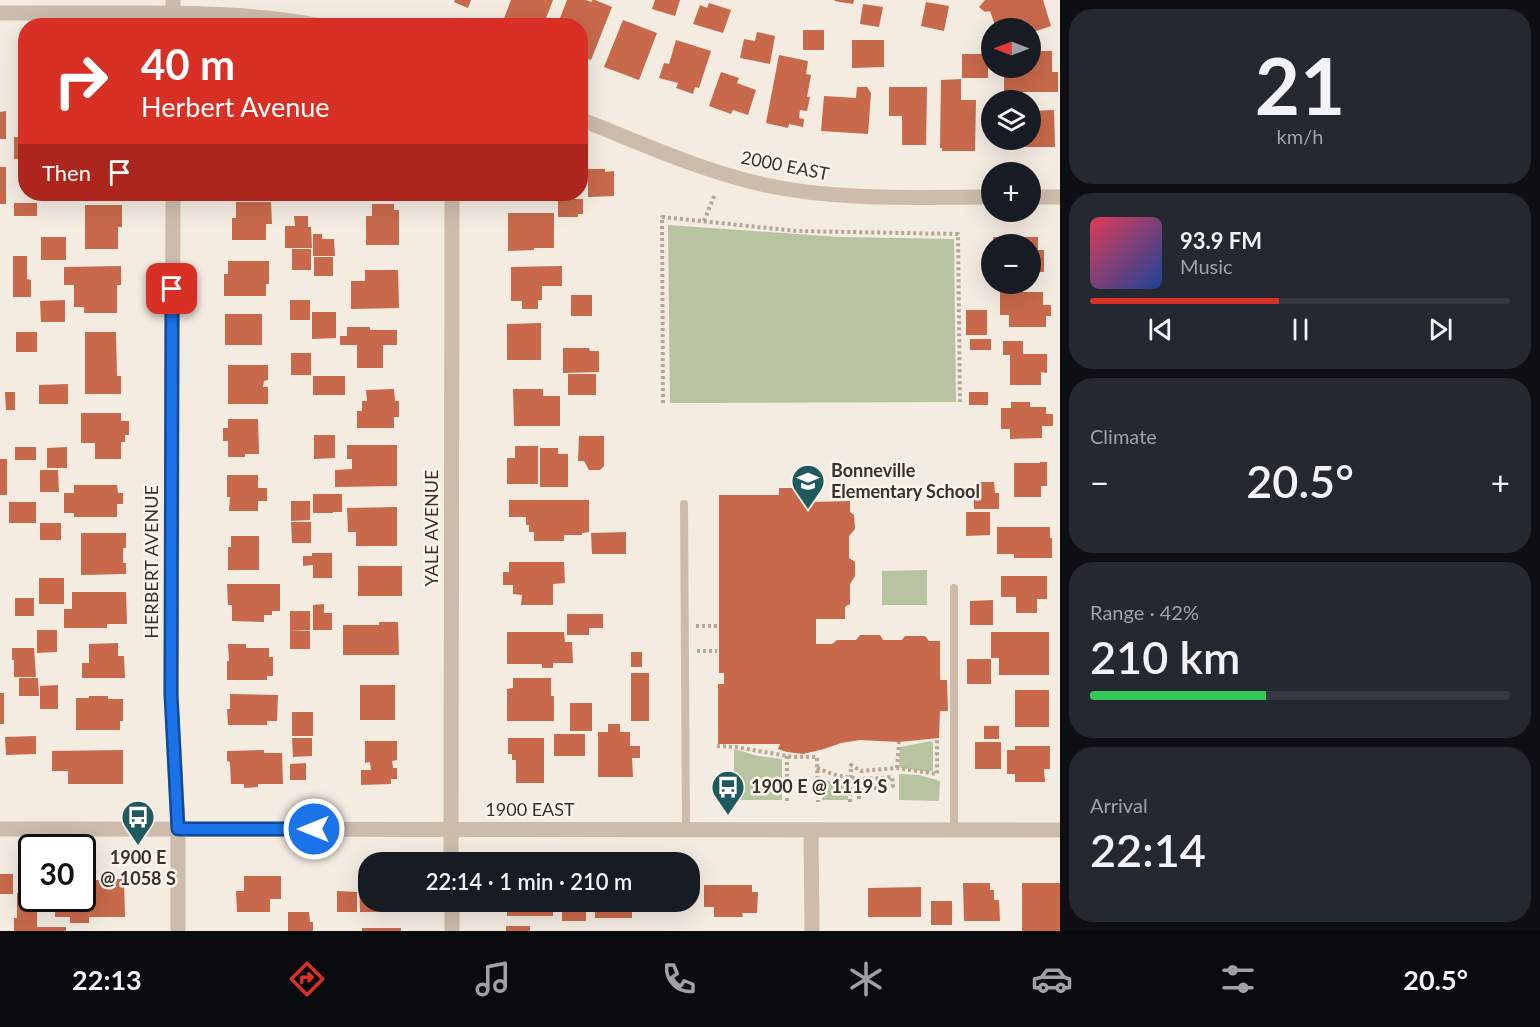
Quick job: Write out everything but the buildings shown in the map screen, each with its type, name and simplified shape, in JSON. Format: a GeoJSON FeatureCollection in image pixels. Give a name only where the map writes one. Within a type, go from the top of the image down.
{"type":"FeatureCollection","features":[{"type":"Feature","properties":{"kind":"street"},"geometry":{"type":"LineString","coordinates":[[0,13],[173,13],[277,18]]}},
{"type":"Feature","properties":{"kind":"street","name":"2000 EAST"},"geometry":{"type":"LineString","coordinates":[[588,122],[698,166],[765,185],[844,196],[981,197]]}},
{"type":"Feature","properties":{"kind":"street"},"geometry":{"type":"LineString","coordinates":[[1041,197],[1060,197]]}},
{"type":"Feature","properties":{"kind":"street","name":"HERBERT AVENUE"},"geometry":{"type":"LineString","coordinates":[[173,201],[171,694],[178,829],[178,931]]}},
{"type":"Feature","properties":{"kind":"street","name":"YALE AVENUE"},"geometry":{"type":"LineString","coordinates":[[451,852],[452,201]]}},
{"type":"Feature","properties":{"kind":"street","name":"1900 EAST"},"geometry":{"type":"LineString","coordinates":[[0,829],[1060,830]]}},
{"type":"Feature","properties":{"kind":"street"},"geometry":{"type":"LineString","coordinates":[[811,830],[812,931]]}},
{"type":"Feature","properties":{"kind":"street"},"geometry":{"type":"LineString","coordinates":[[452,912],[452,931]]}},
{"type":"Feature","properties":{"kind":"lane"},"geometry":{"type":"LineString","coordinates":[[684,504],[686,830]]}},
{"type":"Feature","properties":{"kind":"lane"},"geometry":{"type":"LineString","coordinates":[[954,588],[954,830]]}},
{"type":"Feature","properties":{"kind":"path"},"geometry":{"type":"LineString","coordinates":[[704,221],[715,195]]}},
{"type":"Feature","properties":{"kind":"path"},"geometry":{"type":"LineString","coordinates":[[663,403],[662,217],[797,231],[958,234],[960,402]]}},
{"type":"Feature","properties":{"kind":"path"},"geometry":{"type":"LineString","coordinates":[[850,802],[851,765],[861,771],[897,768],[937,774],[937,739]]}},
{"type":"Feature","properties":{"kind":"path"},"geometry":{"type":"LineString","coordinates":[[897,768],[898,742]]}},
{"type":"Feature","properties":{"kind":"path"},"geometry":{"type":"LineString","coordinates":[[717,746],[787,756],[817,757],[818,802]]}},
{"type":"Feature","properties":{"kind":"path"},"geometry":{"type":"LineString","coordinates":[[787,756],[787,802]]}},
{"type":"Feature","properties":{"kind":"path"},"geometry":{"type":"LineString","coordinates":[[817,768],[850,779],[892,777],[893,786],[859,790],[859,802]]}},
{"type":"Feature","properties":{"kind":"green space"},"geometry":{"type":"Polygon","coordinates":[[[668,225],[839,237],[954,239],[956,402],[670,403],[668,225]]]}},
{"type":"Feature","properties":{"kind":"green space"},"geometry":{"type":"Polygon","coordinates":[[[927,570],[927,605],[882,605],[882,571],[927,570]]]}},
{"type":"Feature","properties":{"kind":"green space"},"geometry":{"type":"Polygon","coordinates":[[[931,741],[933,770],[929,772],[899,766],[900,747],[931,741]]]}},
{"type":"Feature","properties":{"kind":"green space"},"geometry":{"type":"Polygon","coordinates":[[[734,749],[758,756],[782,759],[782,800],[721,800],[721,776],[734,775],[734,749]]]}},
{"type":"Feature","properties":{"kind":"green space"},"geometry":{"type":"Polygon","coordinates":[[[899,774],[919,775],[940,781],[939,801],[899,800],[899,774]]]}},
{"type":"Feature","properties":{"kind":"green space"},"geometry":{"type":"Polygon","coordinates":[[[822,778],[839,785],[848,784],[848,800],[822,800],[822,778]]]}},
{"type":"Feature","properties":{"kind":"place","name":"Bonneville Elementary School"},"geometry":{"type":"Point","coordinates":[808,510]}},
{"type":"Feature","properties":{"kind":"place","name":"1900 E @ 1119 S"},"geometry":{"type":"Point","coordinates":[728,816]}},
{"type":"Feature","properties":{"kind":"place","name":"1900 E @ 1058 S"},"geometry":{"type":"Point","coordinates":[138,846]}},
{"type":"Feature","properties":{"kind":"route"},"geometry":{"type":"LineString","coordinates":[[172,289],[171,694],[178,829],[314,829]]}}]}
